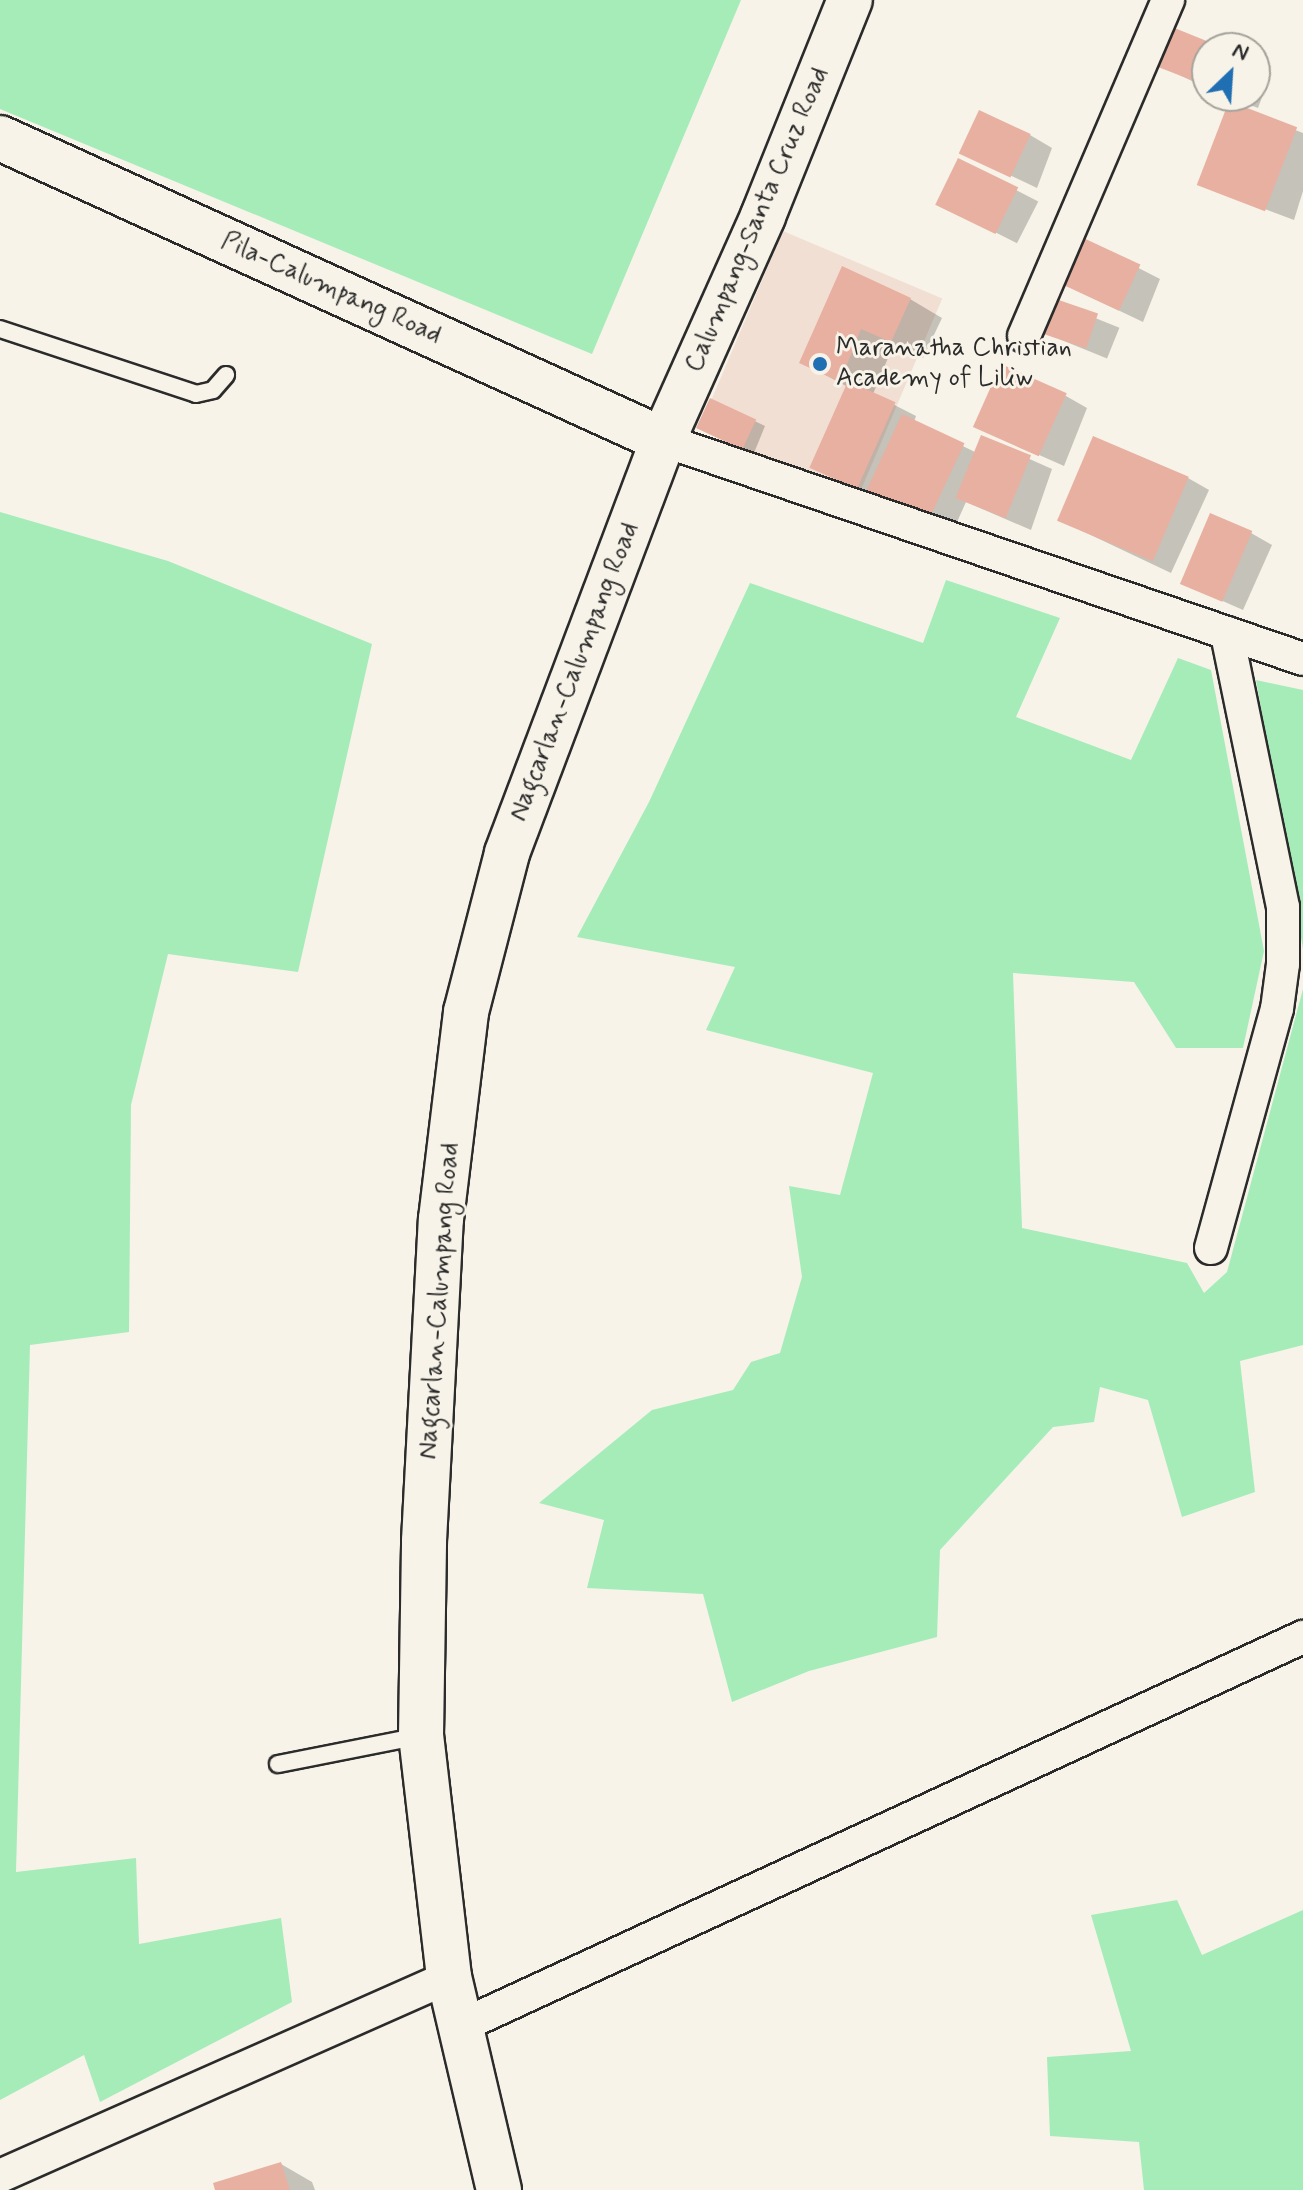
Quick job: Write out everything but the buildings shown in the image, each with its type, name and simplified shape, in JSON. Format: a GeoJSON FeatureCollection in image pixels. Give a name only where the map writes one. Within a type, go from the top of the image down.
{"type":"FeatureCollection","features":[{"type":"Feature","properties":{"kind":"main road","name":"Calumpang-Santa Cruz Road"},"geometry":{"type":"LineString","coordinates":[[663,440],[763,216],[850,0]]}},
{"type":"Feature","properties":{"kind":"main road","name":"Pila-Calumpang Road"},"geometry":{"type":"LineString","coordinates":[[0,138],[663,440]]}},
{"type":"Feature","properties":{"kind":"main road","name":"Nagcarlan-Calumpang Road"},"geometry":{"type":"LineString","coordinates":[[499,2190],[449,1977],[421,1736],[424,1541],[441,1219],[466,1012],[507,853],[663,440]]}},
{"type":"Feature","properties":{"kind":"street"},"geometry":{"type":"LineString","coordinates":[[1024,336],[1168,0]]}},
{"type":"Feature","properties":{"kind":"street"},"geometry":{"type":"LineString","coordinates":[[663,440],[1303,659]]}},
{"type":"Feature","properties":{"kind":"street"},"geometry":{"type":"LineString","coordinates":[[1211,1248],[1277,1009],[1283,964],[1283,907],[1227,633]]}},
{"type":"Feature","properties":{"kind":"street"},"geometry":{"type":"LineString","coordinates":[[461,2026],[1303,1637]]}},
{"type":"Feature","properties":{"kind":"street"},"geometry":{"type":"LineString","coordinates":[[0,2176],[449,1977]]}},
{"type":"Feature","properties":{"kind":"lane"},"geometry":{"type":"LineString","coordinates":[[0,329],[196,394],[213,390],[226,375]]}},
{"type":"Feature","properties":{"kind":"lane"},"geometry":{"type":"LineString","coordinates":[[278,1764],[421,1736]]}},
{"type":"Feature","properties":{"kind":"shaded area","name":"Maranatha Christian Academy of Liliw"},"geometry":{"type":"Polygon","coordinates":[[[783,231],[942,299],[858,497],[699,429],[783,231]]]}},
{"type":"Feature","properties":{"kind":"green space"},"geometry":{"type":"Polygon","coordinates":[[[0,0],[741,0],[592,354],[0,109],[0,0]]]}},
{"type":"Feature","properties":{"kind":"green space"},"geometry":{"type":"Polygon","coordinates":[[[0,512],[168,561],[372,644],[298,972],[168,954],[131,1105],[129,1332],[30,1345],[16,1872],[136,1858],[139,1944],[281,1918],[292,2002],[100,2102],[84,2055],[0,2100],[0,512]]]}},
{"type":"Feature","properties":{"kind":"green space"},"geometry":{"type":"Polygon","coordinates":[[[946,580],[1060,618],[1016,717],[1131,760],[1178,658],[1211,670],[1264,951],[1243,1048],[1176,1048],[1134,982],[1013,973],[1022,1228],[1187,1263],[1204,1293],[1227,1272],[1303,989],[1303,1345],[1240,1361],[1255,1492],[1182,1517],[1148,1400],[1100,1387],[1094,1422],[1053,1427],[940,1550],[937,1637],[809,1671],[732,1702],[703,1594],[587,1588],[604,1520],[539,1503],[652,1410],[733,1390],[751,1362],[780,1353],[802,1277],[789,1186],[840,1195],[873,1073],[706,1030],[735,967],[577,937],[649,802],[750,583],[923,643],[946,580]]]}},
{"type":"Feature","properties":{"kind":"green space"},"geometry":{"type":"Polygon","coordinates":[[[1256,680],[1303,690],[1303,949],[1256,680]]]}},
{"type":"Feature","properties":{"kind":"green space"},"geometry":{"type":"Polygon","coordinates":[[[1177,1900],[1202,1955],[1303,1910],[1303,2190],[1144,2190],[1139,2142],[1050,2136],[1047,2057],[1131,2051],[1091,1915],[1177,1900]]]}},
{"type":"Feature","properties":{"kind":"place","name":"Maranatha Christian Academy of Liliw"},"geometry":{"type":"Point","coordinates":[820,364]}}]}
